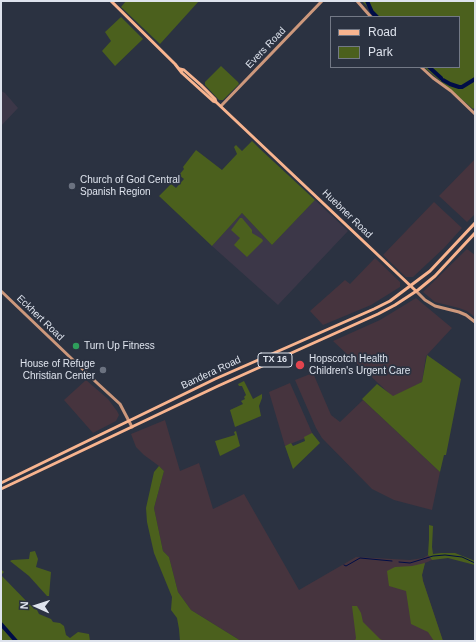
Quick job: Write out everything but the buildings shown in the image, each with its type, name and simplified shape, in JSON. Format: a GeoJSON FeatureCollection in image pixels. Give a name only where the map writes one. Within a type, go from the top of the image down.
{"type":"FeatureCollection","features":[{"type":"Feature","properties":{"kind":"main road","name":"Huebner Road"},"geometry":{"type":"LineString","coordinates":[[111,1],[180,69],[184,70],[201,85],[215,99],[216,102],[425,300],[435,306],[466,315],[475,322]]}},
{"type":"Feature","properties":{"kind":"main road","name":"Evers Road"},"geometry":{"type":"LineString","coordinates":[[221,106],[322,1]]}},
{"type":"Feature","properties":{"kind":"main road"},"geometry":{"type":"LineString","coordinates":[[357,1],[370,16]]}},
{"type":"Feature","properties":{"kind":"main road"},"geometry":{"type":"LineString","coordinates":[[422,68],[451,91],[475,114]]}},
{"type":"Feature","properties":{"kind":"main road","name":"Bandera Road"},"geometry":{"type":"LineString","coordinates":[[1,483],[215,379],[353,319],[390,301],[435,267],[475,223]]}},
{"type":"Feature","properties":{"kind":"main road","name":"Bandera Road"},"geometry":{"type":"LineString","coordinates":[[1,489],[218,386],[394,305],[416,291],[444,267],[475,233]]}},
{"type":"Feature","properties":{"kind":"main road","name":"Eckhert Road"},"geometry":{"type":"LineString","coordinates":[[1,291],[115,399],[130,420],[132,427]]}},
{"type":"Feature","properties":{"kind":"main road"},"geometry":{"type":"LineString","coordinates":[[353,319],[355,324]]}},
{"type":"Feature","properties":{"kind":"main road"},"geometry":{"type":"LineString","coordinates":[[20,474],[23,479]]}},
{"type":"Feature","properties":{"kind":"shaded area"},"geometry":{"type":"Polygon","coordinates":[[[1,91],[5,93],[18,108],[1,126],[1,91]]]}},
{"type":"Feature","properties":{"kind":"shaded area"},"geometry":{"type":"Polygon","coordinates":[[[475,159],[475,214],[467,222],[439,196],[475,159]]]}},
{"type":"Feature","properties":{"kind":"shaded area"},"geometry":{"type":"Polygon","coordinates":[[[315,200],[348,231],[278,305],[212,246],[242,213],[272,245],[315,200]]]}},
{"type":"Feature","properties":{"kind":"shaded area"},"geometry":{"type":"Polygon","coordinates":[[[434,202],[462,228],[444,248],[413,277],[406,277],[383,255],[434,202]]]}},
{"type":"Feature","properties":{"kind":"shaded area"},"geometry":{"type":"Polygon","coordinates":[[[467,249],[475,255],[475,317],[467,311],[459,308],[435,302],[423,292],[467,249]]]}},
{"type":"Feature","properties":{"kind":"shaded area"},"geometry":{"type":"Polygon","coordinates":[[[375,258],[400,282],[400,287],[371,305],[323,325],[310,311],[345,280],[350,284],[375,258]]]}},
{"type":"Feature","properties":{"kind":"shaded area"},"geometry":{"type":"Polygon","coordinates":[[[416,298],[452,328],[426,356],[422,382],[393,397],[333,341],[380,320],[416,298]]]}},
{"type":"Feature","properties":{"kind":"shaded area"},"geometry":{"type":"Polygon","coordinates":[[[313,373],[331,415],[340,422],[363,400],[440,472],[432,510],[394,500],[372,489],[322,438],[316,428],[295,380],[313,373]]]}},
{"type":"Feature","properties":{"kind":"shaded area"},"geometry":{"type":"Polygon","coordinates":[[[86,380],[108,399],[119,415],[116,421],[93,433],[64,400],[86,380]]]}},
{"type":"Feature","properties":{"kind":"shaded area"},"geometry":{"type":"Polygon","coordinates":[[[290,383],[313,435],[285,446],[269,392],[290,383]]]}},
{"type":"Feature","properties":{"kind":"shaded area"},"geometry":{"type":"Polygon","coordinates":[[[165,420],[180,471],[199,463],[213,509],[244,494],[299,590],[356,557],[410,560],[423,558],[428,555],[432,560],[425,563],[422,575],[423,581],[443,641],[241,641],[191,610],[178,592],[169,557],[163,551],[154,508],[164,471],[136,447],[131,434],[165,420]]]}},
{"type":"Feature","properties":{"kind":"green space"},"geometry":{"type":"Polygon","coordinates":[[[126,1],[199,1],[160,44],[121,7],[126,1]]]}},
{"type":"Feature","properties":{"kind":"green space"},"geometry":{"type":"Polygon","coordinates":[[[362,1],[475,1],[475,107],[473,109],[425,68],[460,68],[460,16],[376,16],[362,1]]]}},
{"type":"Feature","properties":{"kind":"green space"},"geometry":{"type":"Polygon","coordinates":[[[121,17],[143,39],[115,66],[102,51],[111,41],[105,32],[121,17]]]}},
{"type":"Feature","properties":{"kind":"green space"},"geometry":{"type":"Polygon","coordinates":[[[221,66],[239,84],[223,100],[219,100],[205,85],[205,82],[221,66]]]}},
{"type":"Feature","properties":{"kind":"green space"},"geometry":{"type":"Polygon","coordinates":[[[252,141],[315,200],[272,245],[242,213],[212,246],[159,196],[171,184],[176,188],[184,179],[179,175],[196,150],[222,170],[237,154],[234,147],[236,145],[242,151],[252,141]]]}},
{"type":"Feature","properties":{"kind":"green space"},"geometry":{"type":"Polygon","coordinates":[[[240,218],[242,218],[252,230],[252,233],[263,241],[247,257],[234,245],[240,238],[231,230],[240,218]]]}},
{"type":"Feature","properties":{"kind":"green space"},"geometry":{"type":"Polygon","coordinates":[[[427,355],[461,379],[446,455],[444,455],[440,472],[362,399],[377,384],[393,396],[422,382],[427,355]]]}},
{"type":"Feature","properties":{"kind":"green space"},"geometry":{"type":"Polygon","coordinates":[[[244,381],[253,399],[262,394],[259,406],[261,416],[235,427],[230,410],[243,404],[241,401],[245,399],[244,397],[246,395],[242,386],[239,386],[238,384],[244,381]]]}},
{"type":"Feature","properties":{"kind":"green space"},"geometry":{"type":"Polygon","coordinates":[[[236,431],[240,446],[220,456],[215,441],[235,435],[234,432],[236,431]]]}},
{"type":"Feature","properties":{"kind":"green space"},"geometry":{"type":"Polygon","coordinates":[[[312,433],[320,443],[293,469],[285,446],[291,443],[293,446],[305,441],[304,437],[312,433]]]}},
{"type":"Feature","properties":{"kind":"green space"},"geometry":{"type":"Polygon","coordinates":[[[159,466],[164,471],[154,508],[163,551],[169,557],[178,592],[191,610],[241,641],[180,641],[177,618],[171,610],[172,597],[154,553],[147,522],[146,508],[154,472],[159,466]]]}},
{"type":"Feature","properties":{"kind":"green space"},"geometry":{"type":"Polygon","coordinates":[[[429,525],[433,526],[433,554],[455,553],[475,561],[475,565],[448,558],[432,560],[428,555],[429,525]]]}},
{"type":"Feature","properties":{"kind":"green space"},"geometry":{"type":"Polygon","coordinates":[[[35,551],[38,559],[36,567],[51,572],[49,596],[47,596],[29,576],[10,561],[29,559],[30,552],[35,551]]]}},
{"type":"Feature","properties":{"kind":"green space"},"geometry":{"type":"Polygon","coordinates":[[[425,563],[422,575],[423,581],[443,641],[434,641],[428,632],[411,624],[406,591],[389,586],[387,571],[395,567],[412,566],[425,563]]]}},
{"type":"Feature","properties":{"kind":"green space"},"geometry":{"type":"Polygon","coordinates":[[[1,575],[34,609],[37,610],[39,614],[64,626],[66,635],[70,638],[78,632],[89,634],[90,641],[1,641],[1,575]]]}},
{"type":"Feature","properties":{"kind":"green space"},"geometry":{"type":"Polygon","coordinates":[[[352,606],[357,606],[361,613],[363,622],[380,639],[384,641],[355,641],[356,638],[352,606]]]}},
{"type":"Feature","properties":{"kind":"waterway"},"geometry":{"type":"LineString","coordinates":[[367,1],[372,12],[376,16]]}},
{"type":"Feature","properties":{"kind":"waterway"},"geometry":{"type":"LineString","coordinates":[[430,68],[441,78]]}},
{"type":"Feature","properties":{"kind":"waterway"},"geometry":{"type":"LineString","coordinates":[[443,80],[450,84],[462,87],[475,79]]}},
{"type":"Feature","properties":{"kind":"waterway"},"geometry":{"type":"LineString","coordinates":[[399,562],[410,563],[433,556],[445,555],[462,557],[475,563]]}},
{"type":"Feature","properties":{"kind":"waterway"},"geometry":{"type":"LineString","coordinates":[[344,565],[346,566],[360,558],[392,561]]}},
{"type":"Feature","properties":{"kind":"waterway"},"geometry":{"type":"LineString","coordinates":[[1,624],[16,641]]}},
{"type":"Feature","properties":{"kind":"place","name":"Church of God Central Spanish Region"},"geometry":{"type":"Point","coordinates":[72,186]}},
{"type":"Feature","properties":{"kind":"place","name":"Turn Up Fitness"},"geometry":{"type":"Point","coordinates":[76,346]}},
{"type":"Feature","properties":{"kind":"place","name":"Hopscotch Health Children's Urgent Care"},"geometry":{"type":"Point","coordinates":[300,365]}},
{"type":"Feature","properties":{"kind":"place","name":"House of Refuge Christian Center"},"geometry":{"type":"Point","coordinates":[103,370]}}]}
